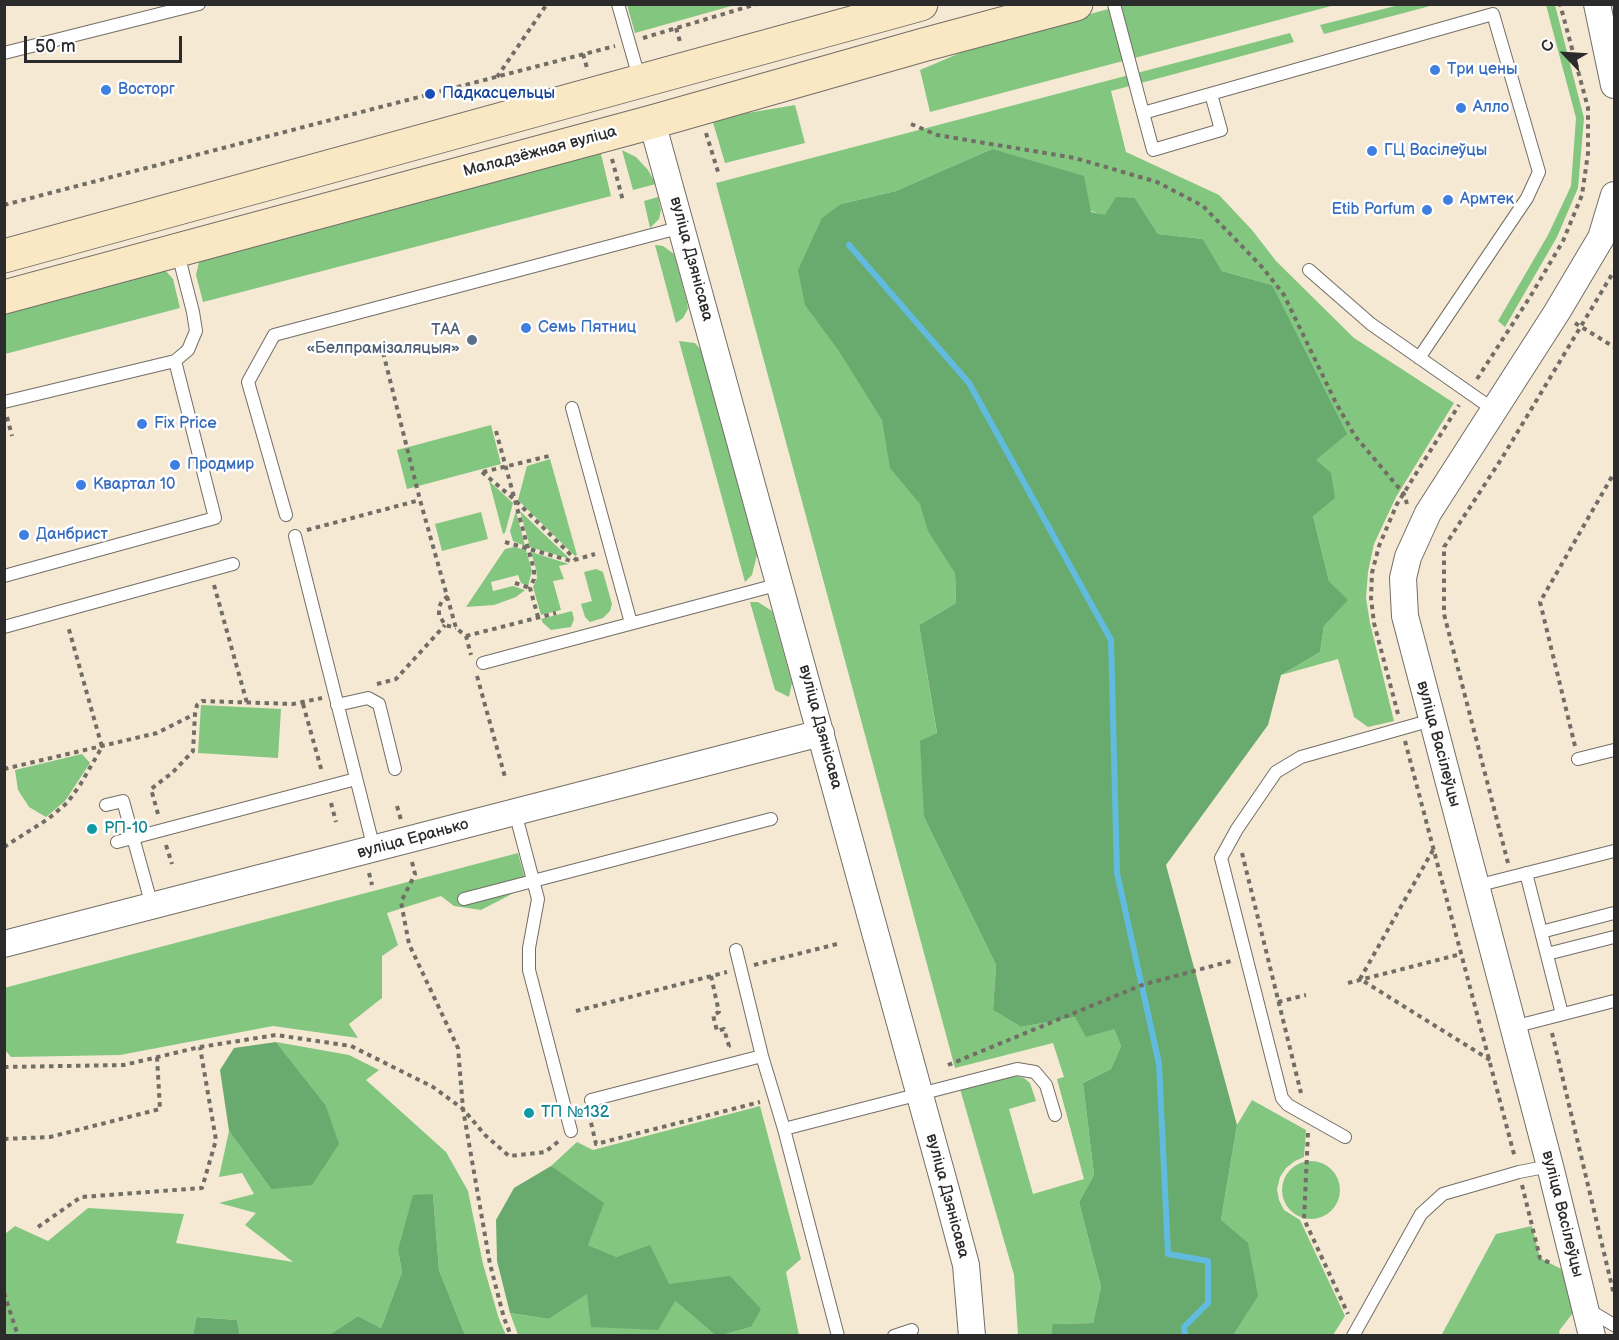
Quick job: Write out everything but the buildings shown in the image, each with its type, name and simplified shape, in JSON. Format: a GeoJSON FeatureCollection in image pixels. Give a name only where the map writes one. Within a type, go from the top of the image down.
{"type":"FeatureCollection","features":[{"type":"Feature","properties":{"kind":"main road","name":"Маладзёжная вуліца"},"geometry":{"type":"LineString","coordinates":[[4,297],[652,122],[1076,4]]}},
{"type":"Feature","properties":{"kind":"main road"},"geometry":{"type":"LineString","coordinates":[[4,256],[915,5],[923,45]]}},
{"type":"Feature","properties":{"kind":"main road"},"geometry":{"type":"LineString","coordinates":[[641,82],[652,122]]}},
{"type":"Feature","properties":{"kind":"street"},"geometry":{"type":"LineString","coordinates":[[1597,4],[1614,85]]}},
{"type":"Feature","properties":{"kind":"street","name":"вуліца Дзянісава"},"geometry":{"type":"LineString","coordinates":[[652,122],[966,1265],[972,1335]]}},
{"type":"Feature","properties":{"kind":"street","name":"вуліца Васілеўцы"},"geometry":{"type":"LineString","coordinates":[[1592,1335],[1550,1166],[1405,616],[1403,578],[1408,557],[1418,533],[1557,312],[1601,238],[1613,208]]}},
{"type":"Feature","properties":{"kind":"street","name":"вуліца Еранько"},"geometry":{"type":"LineString","coordinates":[[4,944],[821,733]]}},
{"type":"Feature","properties":{"kind":"lane"},"geometry":{"type":"LineString","coordinates":[[4,53],[199,4]]}},
{"type":"Feature","properties":{"kind":"lane"},"geometry":{"type":"LineString","coordinates":[[618,4],[641,82]]}},
{"type":"Feature","properties":{"kind":"lane"},"geometry":{"type":"LineString","coordinates":[[1114,4],[1153,150],[1221,130],[1211,94]]}},
{"type":"Feature","properties":{"kind":"lane"},"geometry":{"type":"LineString","coordinates":[[1143,113],[1493,14],[1539,172],[1527,198],[1419,358]]}},
{"type":"Feature","properties":{"kind":"lane"},"geometry":{"type":"LineString","coordinates":[[286,515],[248,382],[274,335],[682,227]]}},
{"type":"Feature","properties":{"kind":"lane"},"geometry":{"type":"LineString","coordinates":[[4,402],[175,361],[188,350],[196,331],[177,250]]}},
{"type":"Feature","properties":{"kind":"lane"},"geometry":{"type":"LineString","coordinates":[[1309,270],[1371,324],[1494,410]]}},
{"type":"Feature","properties":{"kind":"lane"},"geometry":{"type":"LineString","coordinates":[[4,576],[215,518],[175,361]]}},
{"type":"Feature","properties":{"kind":"lane"},"geometry":{"type":"LineString","coordinates":[[572,408],[631,623]]}},
{"type":"Feature","properties":{"kind":"lane"},"geometry":{"type":"LineString","coordinates":[[301,534],[336,700],[374,849]]}},
{"type":"Feature","properties":{"kind":"lane"},"geometry":{"type":"LineString","coordinates":[[4,627],[233,564]]}},
{"type":"Feature","properties":{"kind":"lane"},"geometry":{"type":"LineString","coordinates":[[477,663],[780,584]]}},
{"type":"Feature","properties":{"kind":"lane"},"geometry":{"type":"LineString","coordinates":[[336,700],[368,698],[379,704],[395,769]]}},
{"type":"Feature","properties":{"kind":"lane"},"geometry":{"type":"LineString","coordinates":[[1345,1137],[1288,1105],[1282,1098],[1221,858],[1237,829],[1276,772],[1301,757],[1432,720]]}},
{"type":"Feature","properties":{"kind":"lane"},"geometry":{"type":"LineString","coordinates":[[1578,759],[1614,750]]}},
{"type":"Feature","properties":{"kind":"lane"},"geometry":{"type":"LineString","coordinates":[[117,842],[356,779]]}},
{"type":"Feature","properties":{"kind":"lane"},"geometry":{"type":"LineString","coordinates":[[106,805],[123,801],[152,906]]}},
{"type":"Feature","properties":{"kind":"lane"},"geometry":{"type":"LineString","coordinates":[[515,812],[538,899],[529,948],[529,970],[571,1131]]}},
{"type":"Feature","properties":{"kind":"lane"},"geometry":{"type":"LineString","coordinates":[[464,899],[771,819]]}},
{"type":"Feature","properties":{"kind":"lane"},"geometry":{"type":"LineString","coordinates":[[1476,886],[1614,851]]}},
{"type":"Feature","properties":{"kind":"lane"},"geometry":{"type":"LineString","coordinates":[[1526,873],[1562,1014]]}},
{"type":"Feature","properties":{"kind":"lane"},"geometry":{"type":"LineString","coordinates":[[1541,932],[1614,913]]}},
{"type":"Feature","properties":{"kind":"lane"},"geometry":{"type":"LineString","coordinates":[[1547,954],[1614,937]]}},
{"type":"Feature","properties":{"kind":"lane"},"geometry":{"type":"LineString","coordinates":[[736,950],[762,1056],[784,1129],[838,1335]]}},
{"type":"Feature","properties":{"kind":"lane"},"geometry":{"type":"LineString","coordinates":[[1513,1026],[1614,1001]]}},
{"type":"Feature","properties":{"kind":"lane"},"geometry":{"type":"LineString","coordinates":[[589,1102],[762,1056]]}},
{"type":"Feature","properties":{"kind":"lane"},"geometry":{"type":"LineString","coordinates":[[784,1129],[1017,1069],[1035,1072],[1046,1085],[1055,1115]]}},
{"type":"Feature","properties":{"kind":"lane"},"geometry":{"type":"LineString","coordinates":[[1353,1335],[1421,1214],[1443,1194],[1519,1172],[1550,1166]]}},
{"type":"Feature","properties":{"kind":"lane"},"geometry":{"type":"LineString","coordinates":[[1586,1309],[1614,1325]]}},
{"type":"Feature","properties":{"kind":"lane"},"geometry":{"type":"LineString","coordinates":[[894,1335],[912,1330]]}},
{"type":"Feature","properties":{"kind":"path"},"geometry":{"type":"LineString","coordinates":[[497,77],[547,4]]}},
{"type":"Feature","properties":{"kind":"path"},"geometry":{"type":"LineString","coordinates":[[4,205],[497,77],[757,4]]}},
{"type":"Feature","properties":{"kind":"path"},"geometry":{"type":"LineString","coordinates":[[1560,4],[1588,108],[1588,153],[1582,195],[1563,241],[1530,297],[1404,494],[1379,546],[1372,573],[1371,598],[1374,623],[1540,1258],[1578,1278]]}},
{"type":"Feature","properties":{"kind":"path"},"geometry":{"type":"LineString","coordinates":[[911,124],[937,135],[1075,158],[1156,182],[1203,206],[1263,268],[1284,295],[1354,436],[1404,494],[1418,533]]}},
{"type":"Feature","properties":{"kind":"path"},"geometry":{"type":"LineString","coordinates":[[1512,877],[1444,614],[1444,547],[1502,459],[1614,272]]}},
{"type":"Feature","properties":{"kind":"path"},"geometry":{"type":"LineString","coordinates":[[381,344],[420,500],[456,628]]}},
{"type":"Feature","properties":{"kind":"path"},"geometry":{"type":"LineString","coordinates":[[7,416],[12,436]]}},
{"type":"Feature","properties":{"kind":"path"},"geometry":{"type":"LineString","coordinates":[[496,431],[534,570],[534,579],[530,588],[538,617]]}},
{"type":"Feature","properties":{"kind":"path"},"geometry":{"type":"LineString","coordinates":[[549,456],[482,472],[515,500],[575,559]]}},
{"type":"Feature","properties":{"kind":"path"},"geometry":{"type":"LineString","coordinates":[[1578,759],[1540,603],[1614,474]]}},
{"type":"Feature","properties":{"kind":"path"},"geometry":{"type":"LineString","coordinates":[[302,523],[301,534],[420,500]]}},
{"type":"Feature","properties":{"kind":"path"},"geometry":{"type":"LineString","coordinates":[[505,542],[571,561],[599,554]]}},
{"type":"Feature","properties":{"kind":"path"},"geometry":{"type":"LineString","coordinates":[[515,583],[530,588]]}},
{"type":"Feature","properties":{"kind":"path"},"geometry":{"type":"LineString","coordinates":[[214,585],[247,703]]}},
{"type":"Feature","properties":{"kind":"path"},"geometry":{"type":"LineString","coordinates":[[448,596],[442,600],[439,615],[445,625],[456,628],[466,636],[477,663],[505,777]]}},
{"type":"Feature","properties":{"kind":"path"},"geometry":{"type":"LineString","coordinates":[[466,636],[556,613]]}},
{"type":"Feature","properties":{"kind":"path"},"geometry":{"type":"LineString","coordinates":[[375,685],[396,679],[445,625]]}},
{"type":"Feature","properties":{"kind":"path"},"geometry":{"type":"LineString","coordinates":[[4,847],[48,819],[67,803],[102,747],[68,626]]}},
{"type":"Feature","properties":{"kind":"path"},"geometry":{"type":"LineString","coordinates":[[172,864],[151,789],[172,773],[193,751],[197,705],[202,701],[303,704],[336,700]]}},
{"type":"Feature","properties":{"kind":"path"},"geometry":{"type":"LineString","coordinates":[[303,704],[336,822]]}},
{"type":"Feature","properties":{"kind":"path"},"geometry":{"type":"LineString","coordinates":[[4,768],[157,733],[195,714]]}},
{"type":"Feature","properties":{"kind":"path"},"geometry":{"type":"LineString","coordinates":[[1243,845],[1242,855],[1306,1115],[1308,1131],[1304,1219],[1348,1314]]}},
{"type":"Feature","properties":{"kind":"path"},"geometry":{"type":"LineString","coordinates":[[1360,979],[1434,850]]}},
{"type":"Feature","properties":{"kind":"path"},"geometry":{"type":"LineString","coordinates":[[415,874],[401,902],[409,944],[458,1048],[463,1109],[490,1264],[504,1318],[511,1335]]}},
{"type":"Feature","properties":{"kind":"path"},"geometry":{"type":"LineString","coordinates":[[576,1011],[841,943]]}},
{"type":"Feature","properties":{"kind":"path"},"geometry":{"type":"LineString","coordinates":[[1348,983],[1461,954]]}},
{"type":"Feature","properties":{"kind":"path"},"geometry":{"type":"LineString","coordinates":[[948,1065],[1142,985],[1246,958]]}},
{"type":"Feature","properties":{"kind":"path"},"geometry":{"type":"LineString","coordinates":[[711,976],[719,1012],[712,1014],[717,1031],[724,1029],[729,1046],[718,1049]]}},
{"type":"Feature","properties":{"kind":"path"},"geometry":{"type":"LineString","coordinates":[[1360,979],[1490,1060]]}},
{"type":"Feature","properties":{"kind":"path"},"geometry":{"type":"LineString","coordinates":[[1278,1002],[1306,995]]}},
{"type":"Feature","properties":{"kind":"path"},"geometry":{"type":"LineString","coordinates":[[1548,1018],[1614,1295]]}},
{"type":"Feature","properties":{"kind":"path"},"geometry":{"type":"LineString","coordinates":[[4,1067],[124,1065],[200,1047],[276,1035],[351,1046],[433,1087],[463,1109],[485,1135],[509,1156],[545,1152],[571,1131]]}},
{"type":"Feature","properties":{"kind":"path"},"geometry":{"type":"LineString","coordinates":[[38,1227],[81,1197],[202,1188],[216,1140],[200,1047]]}},
{"type":"Feature","properties":{"kind":"path"},"geometry":{"type":"LineString","coordinates":[[4,1139],[50,1137],[160,1109],[158,1057]]}},
{"type":"Feature","properties":{"kind":"path"},"geometry":{"type":"LineString","coordinates":[[589,1102],[596,1144],[764,1101]]}},
{"type":"Feature","properties":{"kind":"path"},"geometry":{"type":"LineString","coordinates":[[4,1293],[18,1335]]}},
{"type":"Feature","properties":{"kind":"green space"},"geometry":{"type":"Polygon","coordinates":[[[627,4],[735,5],[635,33],[627,4]]]}},
{"type":"Feature","properties":{"kind":"green space"},"geometry":{"type":"Polygon","coordinates":[[[1123,5],[1335,5],[930,112],[920,70],[981,44],[1123,5]]]}},
{"type":"Feature","properties":{"kind":"green space"},"geometry":{"type":"Polygon","coordinates":[[[1399,5],[1434,5],[1324,34],[1320,25],[1399,5]]]}},
{"type":"Feature","properties":{"kind":"green space"},"geometry":{"type":"Polygon","coordinates":[[[1546,5],[1555,5],[1584,118],[1578,188],[1557,237],[1505,327],[1498,321],[1548,235],[1571,186],[1576,118],[1546,5]]]}},
{"type":"Feature","properties":{"kind":"green space"},"geometry":{"type":"Polygon","coordinates":[[[1290,33],[1294,42],[1111,91],[1126,152],[1219,195],[1252,230],[1276,261],[1354,338],[1454,403],[1396,497],[1374,544],[1368,572],[1366,598],[1370,623],[1394,721],[1368,727],[1354,717],[1338,659],[1281,675],[1320,652],[1324,626],[1347,600],[1329,581],[1313,516],[1315,461],[1272,285],[1222,271],[1203,239],[1158,234],[1135,198],[1105,216],[1091,211],[992,149],[896,191],[841,204],[872,349],[955,573],[956,603],[919,625],[937,734],[924,817],[996,965],[993,1010],[1021,1027],[1075,1017],[1114,1029],[1121,1046],[1111,1069],[1083,1083],[1094,1175],[1079,1202],[1101,1287],[1093,1323],[1054,1324],[1051,1335],[1018,1335],[1014,1275],[960,1089],[1016,1076],[1030,1083],[1036,1101],[1009,1109],[1033,1194],[1084,1179],[1057,1079],[1064,1077],[1053,1043],[955,1068],[716,183],[1290,33]]]}},
{"type":"Feature","properties":{"kind":"green space"},"geometry":{"type":"Polygon","coordinates":[[[795,105],[805,143],[725,163],[712,119],[795,105]]]}},
{"type":"Feature","properties":{"kind":"green space"},"geometry":{"type":"Polygon","coordinates":[[[992,149],[1084,176],[1091,212],[1105,215],[1116,197],[1135,198],[1158,234],[1203,239],[1222,271],[1272,285],[1347,434],[1316,460],[1331,473],[1335,498],[1313,516],[1329,581],[1348,600],[1324,626],[1320,652],[1281,675],[1268,725],[1166,865],[1237,1125],[1221,1220],[1248,1243],[1258,1296],[1233,1335],[1051,1335],[1053,1324],[1093,1323],[1101,1287],[1079,1202],[1094,1175],[1083,1083],[1111,1069],[1121,1046],[1114,1029],[1086,1037],[1075,1017],[1021,1027],[993,1010],[996,965],[924,817],[920,741],[937,733],[919,625],[956,603],[955,573],[928,531],[920,504],[890,468],[882,420],[839,351],[805,305],[798,270],[822,218],[841,204],[896,191],[992,149]]]}},
{"type":"Feature","properties":{"kind":"green space"},"geometry":{"type":"Polygon","coordinates":[[[600,150],[611,196],[203,302],[196,275],[199,262],[207,252],[600,150]]]}},
{"type":"Feature","properties":{"kind":"green space"},"geometry":{"type":"Polygon","coordinates":[[[622,150],[636,157],[648,170],[656,184],[633,190],[622,150]]]}},
{"type":"Feature","properties":{"kind":"green space"},"geometry":{"type":"Polygon","coordinates":[[[658,197],[661,210],[659,219],[650,228],[644,201],[658,197]]]}},
{"type":"Feature","properties":{"kind":"green space"},"geometry":{"type":"Polygon","coordinates":[[[655,245],[663,246],[674,254],[687,302],[688,309],[683,318],[676,323],[655,245]]]}},
{"type":"Feature","properties":{"kind":"green space"},"geometry":{"type":"Polygon","coordinates":[[[165,270],[173,279],[180,308],[5,354],[5,305],[165,270]]]}},
{"type":"Feature","properties":{"kind":"green space"},"geometry":{"type":"Polygon","coordinates":[[[679,341],[695,343],[701,350],[757,555],[752,575],[745,582],[679,341]]]}},
{"type":"Feature","properties":{"kind":"green space"},"geometry":{"type":"Polygon","coordinates":[[[491,425],[501,464],[407,489],[397,450],[491,425]]]}},
{"type":"Feature","properties":{"kind":"green space"},"geometry":{"type":"Polygon","coordinates":[[[550,459],[577,555],[575,556],[518,500],[527,466],[550,459]]]}},
{"type":"Feature","properties":{"kind":"green space"},"geometry":{"type":"Polygon","coordinates":[[[489,481],[513,503],[503,534],[489,481]]]}},
{"type":"Feature","properties":{"kind":"green space"},"geometry":{"type":"Polygon","coordinates":[[[516,511],[525,546],[513,541],[510,531],[516,511]]]}},
{"type":"Feature","properties":{"kind":"green space"},"geometry":{"type":"Polygon","coordinates":[[[520,511],[568,557],[530,547],[520,511]]]}},
{"type":"Feature","properties":{"kind":"green space"},"geometry":{"type":"Polygon","coordinates":[[[481,512],[488,539],[442,551],[435,524],[481,512]]]}},
{"type":"Feature","properties":{"kind":"green space"},"geometry":{"type":"Polygon","coordinates":[[[514,547],[526,550],[532,571],[528,586],[521,583],[518,575],[491,582],[493,591],[513,586],[525,590],[516,597],[494,605],[466,607],[505,549],[514,547]]]}},
{"type":"Feature","properties":{"kind":"green space"},"geometry":{"type":"Polygon","coordinates":[[[531,552],[569,564],[559,566],[564,579],[553,581],[561,610],[541,615],[533,587],[537,578],[531,552]]]}},
{"type":"Feature","properties":{"kind":"green space"},"geometry":{"type":"Polygon","coordinates":[[[596,569],[603,572],[612,604],[610,611],[603,618],[590,622],[585,617],[581,604],[592,601],[584,572],[596,569]]]}},
{"type":"Feature","properties":{"kind":"green space"},"geometry":{"type":"Polygon","coordinates":[[[750,602],[758,602],[772,611],[792,683],[789,697],[775,690],[750,602]]]}},
{"type":"Feature","properties":{"kind":"green space"},"geometry":{"type":"Polygon","coordinates":[[[572,611],[574,619],[571,627],[551,630],[541,619],[572,611]]]}},
{"type":"Feature","properties":{"kind":"green space"},"geometry":{"type":"Polygon","coordinates":[[[201,705],[281,709],[278,758],[198,753],[201,705]]]}},
{"type":"Feature","properties":{"kind":"green space"},"geometry":{"type":"Polygon","coordinates":[[[82,754],[90,763],[65,801],[46,817],[29,807],[18,790],[15,770],[82,754]]]}},
{"type":"Feature","properties":{"kind":"green space"},"geometry":{"type":"Polygon","coordinates":[[[518,853],[527,886],[481,910],[454,906],[441,896],[387,913],[398,945],[382,956],[382,998],[349,1024],[358,1038],[273,1026],[120,1055],[11,1057],[5,1050],[4,988],[518,853]]]}},
{"type":"Feature","properties":{"kind":"green space"},"geometry":{"type":"Polygon","coordinates":[[[276,1042],[349,1055],[379,1070],[366,1080],[446,1152],[468,1191],[483,1264],[506,1335],[465,1335],[439,1270],[433,1194],[398,1250],[402,1272],[381,1328],[358,1316],[329,1335],[240,1335],[237,1320],[198,1317],[193,1335],[5,1336],[5,1234],[15,1226],[48,1241],[88,1208],[184,1214],[176,1243],[293,1262],[245,1225],[256,1213],[219,1203],[254,1194],[242,1173],[219,1177],[229,1131],[271,1189],[325,1104],[276,1042]]]}},
{"type":"Feature","properties":{"kind":"green space"},"geometry":{"type":"Polygon","coordinates":[[[276,1042],[325,1104],[339,1144],[312,1185],[271,1189],[229,1131],[220,1070],[234,1048],[276,1042]]]}},
{"type":"Feature","properties":{"kind":"green space"},"geometry":{"type":"Polygon","coordinates":[[[1252,1100],[1306,1130],[1304,1157],[1286,1168],[1280,1177],[1277,1189],[1284,1210],[1300,1220],[1345,1316],[1333,1335],[1233,1335],[1221,1220],[1237,1125],[1252,1100]]]}},
{"type":"Feature","properties":{"kind":"green space"},"geometry":{"type":"Polygon","coordinates":[[[760,1106],[801,1259],[786,1272],[799,1335],[722,1335],[751,1327],[617,1257],[588,1245],[551,1166],[577,1142],[593,1150],[760,1106]]]}},
{"type":"Feature","properties":{"kind":"green space"},"geometry":{"type":"Polygon","coordinates":[[[1311,1161],[1327,1166],[1335,1174],[1340,1190],[1335,1206],[1327,1214],[1311,1219],[1295,1214],[1287,1206],[1282,1190],[1287,1174],[1295,1166],[1311,1161]]]}},
{"type":"Feature","properties":{"kind":"green space"},"geometry":{"type":"Polygon","coordinates":[[[551,1166],[604,1203],[588,1245],[617,1257],[650,1245],[669,1284],[730,1276],[761,1309],[751,1327],[715,1335],[675,1301],[658,1330],[591,1327],[587,1294],[549,1319],[510,1313],[497,1261],[496,1220],[514,1188],[551,1166]]]}},
{"type":"Feature","properties":{"kind":"green space"},"geometry":{"type":"Polygon","coordinates":[[[433,1194],[439,1270],[465,1335],[329,1335],[358,1316],[381,1328],[402,1272],[398,1250],[413,1195],[433,1194]]]}},
{"type":"Feature","properties":{"kind":"green space"},"geometry":{"type":"Polygon","coordinates":[[[1532,1226],[1540,1258],[1567,1272],[1576,1309],[1559,1331],[1560,1335],[1441,1336],[1496,1234],[1532,1226]]]}},
{"type":"Feature","properties":{"kind":"green space"},"geometry":{"type":"Polygon","coordinates":[[[588,1293],[675,1301],[715,1335],[518,1335],[510,1313],[549,1319],[588,1293]]]}},
{"type":"Feature","properties":{"kind":"green space"},"geometry":{"type":"Polygon","coordinates":[[[197,1317],[237,1320],[240,1335],[193,1335],[197,1317]]]}},
{"type":"Feature","properties":{"kind":"waterway"},"geometry":{"type":"LineString","coordinates":[[849,245],[969,383],[1111,640],[1117,873],[1159,1064],[1168,1254],[1208,1261],[1208,1303],[1184,1327],[1185,1336]]}},
{"type":"Feature","properties":{"kind":"place","name":"Три цены"},"geometry":{"type":"Point","coordinates":[1435,70]}},
{"type":"Feature","properties":{"kind":"place","name":"Восторг"},"geometry":{"type":"Point","coordinates":[106,90]}},
{"type":"Feature","properties":{"kind":"place","name":"Падкасцельцы"},"geometry":{"type":"Point","coordinates":[430,94]}},
{"type":"Feature","properties":{"kind":"place","name":"Алло"},"geometry":{"type":"Point","coordinates":[1461,108]}},
{"type":"Feature","properties":{"kind":"place","name":"ГЦ Васілеўцы"},"geometry":{"type":"Point","coordinates":[1372,151]}},
{"type":"Feature","properties":{"kind":"place","name":"Армтек"},"geometry":{"type":"Point","coordinates":[1448,200]}},
{"type":"Feature","properties":{"kind":"place","name":"Etib Parfum"},"geometry":{"type":"Point","coordinates":[1427,210]}},
{"type":"Feature","properties":{"kind":"place","name":"Семь Пятниц"},"geometry":{"type":"Point","coordinates":[526,328]}},
{"type":"Feature","properties":{"kind":"place","name":"ТАА «Белпрамізаляцыя»"},"geometry":{"type":"Point","coordinates":[472,340]}},
{"type":"Feature","properties":{"kind":"place","name":"Fix Price"},"geometry":{"type":"Point","coordinates":[142,424]}},
{"type":"Feature","properties":{"kind":"place","name":"Продмир"},"geometry":{"type":"Point","coordinates":[175,465]}},
{"type":"Feature","properties":{"kind":"place","name":"Квартал 10"},"geometry":{"type":"Point","coordinates":[81,485]}},
{"type":"Feature","properties":{"kind":"place","name":"Данбрист"},"geometry":{"type":"Point","coordinates":[24,535]}},
{"type":"Feature","properties":{"kind":"place","name":"РП-10"},"geometry":{"type":"Point","coordinates":[92,829]}},
{"type":"Feature","properties":{"kind":"place","name":"ТП №132"},"geometry":{"type":"Point","coordinates":[529,1113]}}]}
